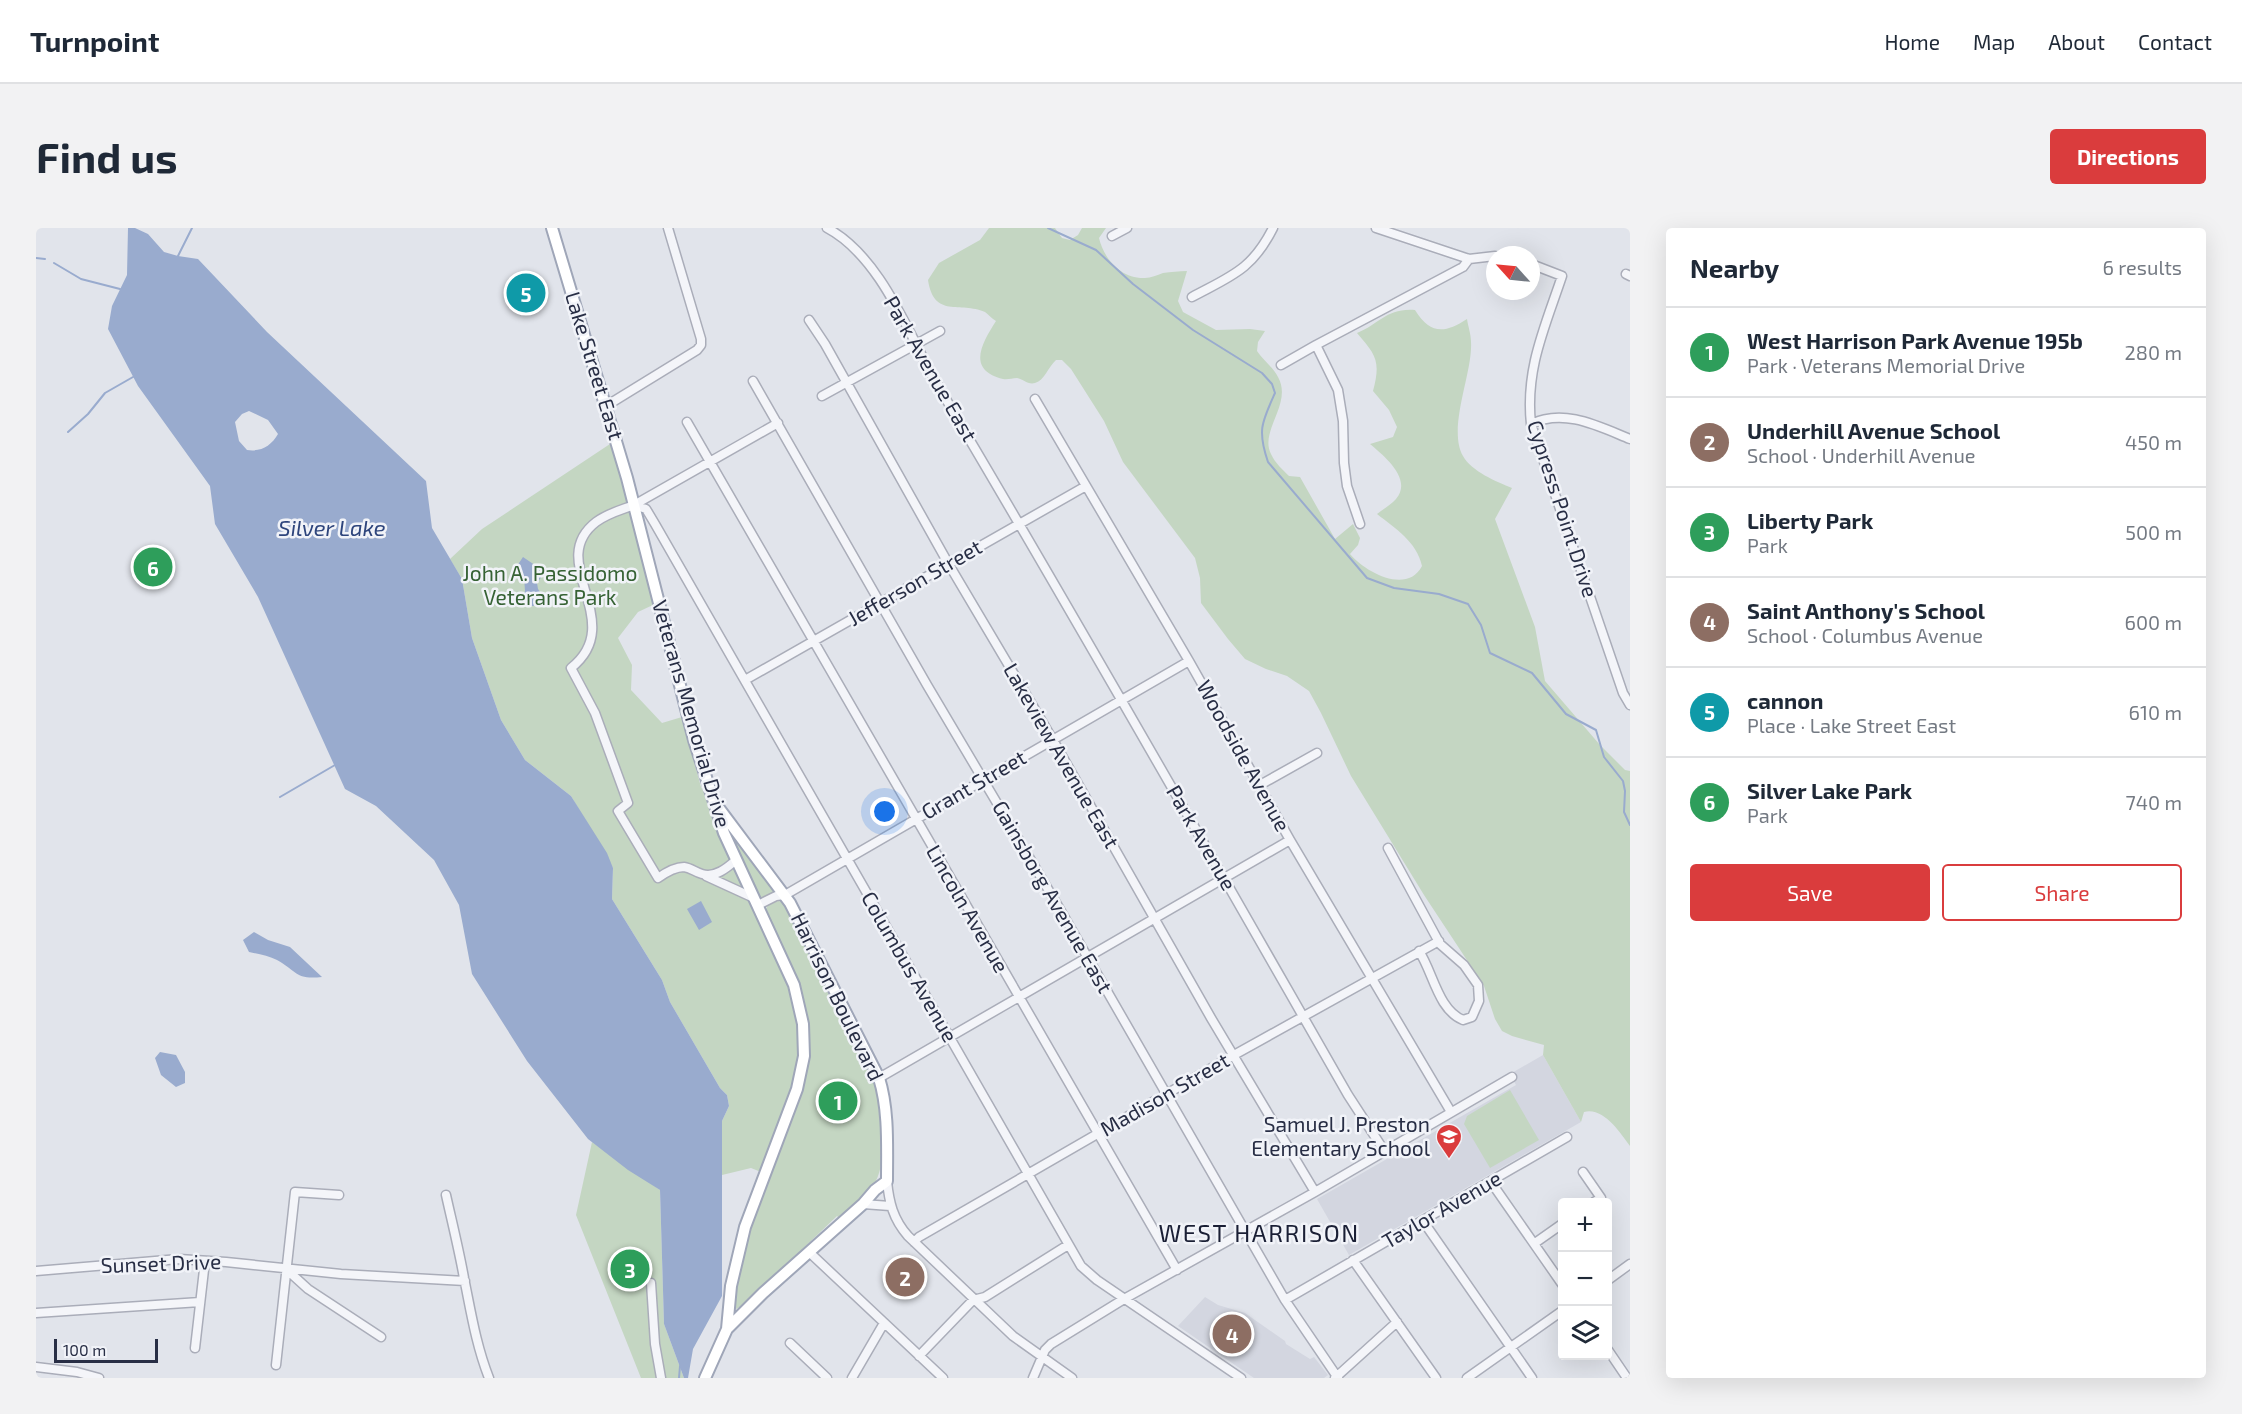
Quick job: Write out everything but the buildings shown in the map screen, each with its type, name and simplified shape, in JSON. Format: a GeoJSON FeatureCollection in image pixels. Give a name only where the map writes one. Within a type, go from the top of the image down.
{"type":"FeatureCollection","features":[{"type":"Feature","properties":{"kind":"main road","name":"Lake Street East"},"geometry":{"type":"LineString","coordinates":[[552,228],[634,505]]}},
{"type":"Feature","properties":{"kind":"main road","name":"Veterans Memorial Drive"},"geometry":{"type":"LineString","coordinates":[[634,505],[694,740],[736,860],[794,985],[803,1024],[804,1056],[790,1111],[756,1198],[741,1244],[731,1286],[727,1329]]}},
{"type":"Feature","properties":{"kind":"main road","name":"Harrison Boulevard"},"geometry":{"type":"LineString","coordinates":[[715,804],[785,895],[879,1078],[884,1095],[887,1181]]}},
{"type":"Feature","properties":{"kind":"main road"},"geometry":{"type":"LineString","coordinates":[[705,1378],[727,1329],[864,1204],[874,1190],[887,1181]]}},
{"type":"Feature","properties":{"kind":"street"},"geometry":{"type":"LineString","coordinates":[[606,406],[697,350],[701,345],[668,228]]}},
{"type":"Feature","properties":{"kind":"street","name":"Park Avenue East"},"geometry":{"type":"LineString","coordinates":[[827,228],[853,248],[876,274],[1019,523]]}},
{"type":"Feature","properties":{"kind":"street"},"geometry":{"type":"LineString","coordinates":[[1112,236],[1127,228]]}},
{"type":"Feature","properties":{"kind":"street"},"geometry":{"type":"LineString","coordinates":[[1192,297],[1249,265],[1266,243],[1273,228]]}},
{"type":"Feature","properties":{"kind":"street"},"geometry":{"type":"LineString","coordinates":[[1376,228],[1469,259],[1486,257]]}},
{"type":"Feature","properties":{"kind":"street"},"geometry":{"type":"LineString","coordinates":[[1281,365],[1463,267],[1469,259]]}},
{"type":"Feature","properties":{"kind":"street","name":"Cypress Point Drive"},"geometry":{"type":"LineString","coordinates":[[1540,267],[1562,276],[1532,368],[1528,400],[1531,424],[1630,705]]}},
{"type":"Feature","properties":{"kind":"street","name":"Lakeview Avenue East"},"geometry":{"type":"LineString","coordinates":[[809,320],[1315,1192]]}},
{"type":"Feature","properties":{"kind":"street"},"geometry":{"type":"LineString","coordinates":[[822,396],[940,331]]}},
{"type":"Feature","properties":{"kind":"street"},"geometry":{"type":"LineString","coordinates":[[1316,345],[1338,390],[1343,421],[1347,486],[1360,524]]}},
{"type":"Feature","properties":{"kind":"street","name":"Gainsborg Avenue East"},"geometry":{"type":"LineString","coordinates":[[753,381],[1285,1300],[1337,1377]]}},
{"type":"Feature","properties":{"kind":"street","name":"Woodside Avenue"},"geometry":{"type":"LineString","coordinates":[[1035,399],[1189,661],[1290,840],[1451,1112]]}},
{"type":"Feature","properties":{"kind":"street"},"geometry":{"type":"LineString","coordinates":[[1531,424],[1541,420],[1564,417],[1576,419],[1630,439]]}},
{"type":"Feature","properties":{"kind":"street","name":"Lincoln Avenue"},"geometry":{"type":"LineString","coordinates":[[687,422],[1177,1270]]}},
{"type":"Feature","properties":{"kind":"street"},"geometry":{"type":"LineString","coordinates":[[756,902],[693,869],[680,867],[658,878],[618,811],[628,803],[595,713],[572,668],[581,661],[589,649],[593,635],[593,621],[578,564],[579,551],[585,535],[595,523],[609,514],[634,505],[778,423]]}},
{"type":"Feature","properties":{"kind":"street","name":"Jefferson Street"},"geometry":{"type":"LineString","coordinates":[[745,680],[1086,486]]}},
{"type":"Feature","properties":{"kind":"street","name":"Columbus Avenue"},"geometry":{"type":"LineString","coordinates":[[634,505],[646,509],[1029,1173],[1068,1245],[1086,1272],[1241,1378]]}},
{"type":"Feature","properties":{"kind":"street","name":"Park Avenue"},"geometry":{"type":"LineString","coordinates":[[1019,523],[1384,1152]]}},
{"type":"Feature","properties":{"kind":"street","name":"Grant Street"},"geometry":{"type":"LineString","coordinates":[[756,902],[785,895],[1189,661]]}},
{"type":"Feature","properties":{"kind":"street"},"geometry":{"type":"LineString","coordinates":[[1620,680],[1630,677]]}},
{"type":"Feature","properties":{"kind":"street"},"geometry":{"type":"LineString","coordinates":[[1260,785],[1317,753]]}},
{"type":"Feature","properties":{"kind":"street"},"geometry":{"type":"LineString","coordinates":[[879,1078],[1290,840]]}},
{"type":"Feature","properties":{"kind":"street"},"geometry":{"type":"LineString","coordinates":[[1388,848],[1439,941],[1464,965],[1478,985],[1480,993],[1478,1006],[1472,1017],[1467,1019],[1454,1016],[1446,1007],[1419,951]]}},
{"type":"Feature","properties":{"kind":"street"},"geometry":{"type":"LineString","coordinates":[[703,874],[721,872],[736,860]]}},
{"type":"Feature","properties":{"kind":"street","name":"Madison Street"},"geometry":{"type":"LineString","coordinates":[[914,1242],[1234,1055],[1439,941]]}},
{"type":"Feature","properties":{"kind":"street"},"geometry":{"type":"LineString","coordinates":[[1033,1378],[1045,1350],[1052,1344],[1124,1299],[1315,1192],[1512,1077]]}},
{"type":"Feature","properties":{"kind":"street","name":"Taylor Avenue"},"geometry":{"type":"LineString","coordinates":[[1285,1300],[1567,1137]]}},
{"type":"Feature","properties":{"kind":"street"},"geometry":{"type":"LineString","coordinates":[[1583,1172],[1597,1198]]}},
{"type":"Feature","properties":{"kind":"street"},"geometry":{"type":"LineString","coordinates":[[887,1181],[891,1206],[901,1227],[914,1242],[1013,1336],[1072,1378]]}},
{"type":"Feature","properties":{"kind":"street"},"geometry":{"type":"LineString","coordinates":[[1491,1182],[1558,1277]]}},
{"type":"Feature","properties":{"kind":"street"},"geometry":{"type":"LineString","coordinates":[[276,1365],[295,1192],[339,1195]]}},
{"type":"Feature","properties":{"kind":"street"},"geometry":{"type":"LineString","coordinates":[[446,1195],[477,1343],[489,1378]]}},
{"type":"Feature","properties":{"kind":"street"},"geometry":{"type":"LineString","coordinates":[[864,1204],[891,1206]]}},
{"type":"Feature","properties":{"kind":"street"},"geometry":{"type":"LineString","coordinates":[[1423,1221],[1532,1378]]}},
{"type":"Feature","properties":{"kind":"street"},"geometry":{"type":"LineString","coordinates":[[1535,1243],[1558,1227]]}},
{"type":"Feature","properties":{"kind":"street"},"geometry":{"type":"LineString","coordinates":[[919,1356],[974,1300],[985,1297],[1068,1245]]}},
{"type":"Feature","properties":{"kind":"street"},"geometry":{"type":"LineString","coordinates":[[809,1252],[943,1378]]}},
{"type":"Feature","properties":{"kind":"street"},"geometry":{"type":"LineString","coordinates":[[1353,1260],[1437,1378]]}},
{"type":"Feature","properties":{"kind":"street","name":"Sunset Drive"},"geometry":{"type":"LineString","coordinates":[[36,1271],[145,1261],[205,1261],[465,1281]]}},
{"type":"Feature","properties":{"kind":"street"},"geometry":{"type":"LineString","coordinates":[[195,1348],[205,1261]]}},
{"type":"Feature","properties":{"kind":"street"},"geometry":{"type":"LineString","coordinates":[[1612,1277],[1630,1264]]}},
{"type":"Feature","properties":{"kind":"street"},"geometry":{"type":"LineString","coordinates":[[286,1269],[308,1289],[381,1337]]}},
{"type":"Feature","properties":{"kind":"street"},"geometry":{"type":"LineString","coordinates":[[651,1283],[655,1344],[661,1378]]}},
{"type":"Feature","properties":{"kind":"street"},"geometry":{"type":"LineString","coordinates":[[36,1312],[200,1302]]}},
{"type":"Feature","properties":{"kind":"street"},"geometry":{"type":"LineString","coordinates":[[1467,1378],[1558,1314]]}},
{"type":"Feature","properties":{"kind":"street"},"geometry":{"type":"LineString","coordinates":[[1337,1377],[1396,1322]]}},
{"type":"Feature","properties":{"kind":"street"},"geometry":{"type":"LineString","coordinates":[[852,1378],[884,1323]]}},
{"type":"Feature","properties":{"kind":"street"},"geometry":{"type":"LineString","coordinates":[[790,1343],[827,1378]]}},
{"type":"Feature","properties":{"kind":"street"},"geometry":{"type":"LineString","coordinates":[[1612,1356],[1627,1378]]}},
{"type":"Feature","properties":{"kind":"street"},"geometry":{"type":"LineString","coordinates":[[36,1367],[77,1372],[99,1378]]}},
{"type":"Feature","properties":{"kind":"shaded area","name":"Samuel J. Preston Elementary School"},"geometry":{"type":"Polygon","coordinates":[[[1543,1055],[1581,1122],[1349,1255],[1317,1199],[1516,1085],[1510,1074],[1543,1055]]]}},
{"type":"Feature","properties":{"kind":"shaded area"},"geometry":{"type":"Polygon","coordinates":[[[1205,1297],[1218,1305],[1245,1313],[1286,1344],[1310,1359],[1314,1357],[1328,1375],[1324,1378],[1254,1378],[1178,1326],[1205,1297]]]}},
{"type":"Feature","properties":{"kind":"green space"},"geometry":{"type":"Polygon","coordinates":[[[989,228],[1055,228],[1062,238],[1070,240],[1078,235],[1082,228],[1106,228],[1099,238],[1101,246],[1109,260],[1128,275],[1145,278],[1163,273],[1187,271],[1178,301],[1183,312],[1216,330],[1265,331],[1258,342],[1257,351],[1276,373],[1282,387],[1282,397],[1269,436],[1268,445],[1271,454],[1289,476],[1300,477],[1335,539],[1353,524],[1360,538],[1358,545],[1350,554],[1365,568],[1386,578],[1407,579],[1415,575],[1422,566],[1410,543],[1398,530],[1377,514],[1396,499],[1401,484],[1395,468],[1370,444],[1393,437],[1397,427],[1389,410],[1373,391],[1377,372],[1375,359],[1369,347],[1357,333],[1397,311],[1415,310],[1426,324],[1438,329],[1451,327],[1467,319],[1471,355],[1458,431],[1463,456],[1478,471],[1512,488],[1495,519],[1535,627],[1545,681],[1600,745],[1625,770],[1630,771],[1630,1146],[1611,1122],[1598,1113],[1584,1112],[1581,1122],[1543,1055],[1544,1045],[1502,1031],[1495,1019],[1484,986],[1424,895],[1351,776],[1309,691],[1287,676],[1245,659],[1201,603],[1200,578],[1195,558],[1123,462],[1104,421],[1071,369],[1062,360],[1056,360],[1041,379],[1028,383],[1017,378],[1003,379],[984,369],[980,355],[982,347],[996,321],[985,312],[976,309],[942,304],[931,292],[928,280],[939,263],[980,240],[989,228]]]}},
{"type":"Feature","properties":{"kind":"green space","name":"John A. Passidomo Veterans Park"},"geometry":{"type":"Polygon","coordinates":[[[613,442],[655,604],[638,612],[618,638],[632,665],[631,690],[662,723],[682,717],[701,787],[708,799],[722,841],[784,971],[796,1007],[799,1050],[793,1086],[761,1172],[751,1168],[722,1175],[722,1121],[729,1106],[727,1095],[720,1088],[670,1002],[662,980],[612,899],[613,868],[571,796],[525,760],[501,720],[472,638],[462,579],[450,559],[482,529],[613,442]]]}},
{"type":"Feature","properties":{"kind":"green space"},"geometry":{"type":"Polygon","coordinates":[[[728,828],[775,892],[772,895],[758,897],[728,828]]]}},
{"type":"Feature","properties":{"kind":"green space"},"geometry":{"type":"Polygon","coordinates":[[[778,901],[785,902],[826,982],[826,989],[846,1029],[850,1031],[877,1084],[882,1129],[881,1166],[878,1177],[866,1195],[839,1218],[837,1216],[745,1304],[736,1309],[733,1307],[734,1292],[747,1234],[786,1133],[807,1029],[765,911],[768,905],[778,901]]]}},
{"type":"Feature","properties":{"kind":"green space"},"geometry":{"type":"Polygon","coordinates":[[[1510,1090],[1539,1140],[1490,1168],[1464,1124],[1467,1116],[1510,1090]]]}},
{"type":"Feature","properties":{"kind":"green space"},"geometry":{"type":"Polygon","coordinates":[[[592,1142],[660,1190],[664,1324],[684,1378],[641,1378],[576,1215],[592,1142]]]}},
{"type":"Feature","properties":{"kind":"water","name":"Silver Lake"},"geometry":{"type":"Polygon","coordinates":[[[128,228],[135,228],[148,234],[164,252],[198,259],[267,332],[426,481],[432,528],[462,579],[472,638],[501,720],[525,760],[571,796],[607,853],[613,868],[612,899],[662,980],[670,1002],[720,1088],[727,1095],[729,1106],[722,1121],[722,1296],[693,1349],[688,1378],[684,1378],[664,1324],[660,1190],[628,1170],[588,1139],[527,1061],[472,974],[459,905],[434,860],[376,806],[345,789],[258,597],[215,524],[210,486],[138,386],[108,329],[112,306],[127,275],[128,228]],[[249,411],[242,414],[235,422],[239,441],[247,450],[261,449],[269,445],[278,434],[268,420],[249,411]]]}},
{"type":"Feature","properties":{"kind":"water"},"geometry":{"type":"Polygon","coordinates":[[[523,557],[545,572],[537,583],[538,589],[547,601],[533,606],[521,606],[525,591],[524,576],[515,569],[523,557]]]}},
{"type":"Feature","properties":{"kind":"water"},"geometry":{"type":"Polygon","coordinates":[[[701,901],[712,922],[699,930],[687,909],[701,901]]]}},
{"type":"Feature","properties":{"kind":"water"},"geometry":{"type":"Polygon","coordinates":[[[254,932],[268,940],[290,947],[322,977],[301,976],[277,960],[249,952],[243,940],[254,932]]]}},
{"type":"Feature","properties":{"kind":"water"},"geometry":{"type":"Polygon","coordinates":[[[160,1052],[176,1055],[185,1072],[185,1083],[176,1087],[161,1075],[155,1058],[160,1052]]]}},
{"type":"Feature","properties":{"kind":"waterway"},"geometry":{"type":"LineString","coordinates":[[178,256],[192,228]]}},
{"type":"Feature","properties":{"kind":"waterway"},"geometry":{"type":"LineString","coordinates":[[1048,228],[1096,250],[1133,284],[1193,330],[1262,373],[1272,384],[1275,393],[1262,426],[1268,462],[1367,578],[1394,588],[1439,594],[1468,604],[1481,625],[1490,653],[1532,673],[1566,714],[1596,730],[1604,757],[1623,781],[1624,812],[1630,825]]}},
{"type":"Feature","properties":{"kind":"waterway"},"geometry":{"type":"LineString","coordinates":[[36,258],[45,259]]}},
{"type":"Feature","properties":{"kind":"waterway"},"geometry":{"type":"LineString","coordinates":[[54,263],[81,279],[120,289]]}},
{"type":"Feature","properties":{"kind":"waterway"},"geometry":{"type":"LineString","coordinates":[[68,432],[88,414],[105,393],[133,377]]}},
{"type":"Feature","properties":{"kind":"waterway"},"geometry":{"type":"LineString","coordinates":[[280,797],[335,765]]}},
{"type":"Feature","properties":{"kind":"waterway"},"geometry":{"type":"LineString","coordinates":[[679,1378],[680,1366]]}},
{"type":"Feature","properties":{"kind":"place","name":"cannon"},"geometry":{"type":"Point","coordinates":[526,293]}},
{"type":"Feature","properties":{"kind":"place","name":"Silver Lake Park"},"geometry":{"type":"Point","coordinates":[153,567]}},
{"type":"Feature","properties":{"kind":"place","name":"West Harrison Park Avenue 195b"},"geometry":{"type":"Point","coordinates":[838,1101]}},
{"type":"Feature","properties":{"kind":"place","name":"Samuel J. Preston Elementary School"},"geometry":{"type":"Point","coordinates":[1449,1160]}},
{"type":"Feature","properties":{"kind":"place","name":"Liberty Park"},"geometry":{"type":"Point","coordinates":[630,1269]}},
{"type":"Feature","properties":{"kind":"place","name":"Underhill Avenue School"},"geometry":{"type":"Point","coordinates":[905,1277]}},
{"type":"Feature","properties":{"kind":"place","name":"Saint Anthony's School"},"geometry":{"type":"Point","coordinates":[1232,1334]}},
{"type":"Feature","properties":{"kind":"district","name":"WEST HARRISON"},"geometry":{"type":"Point","coordinates":[1259,1234]}}]}
